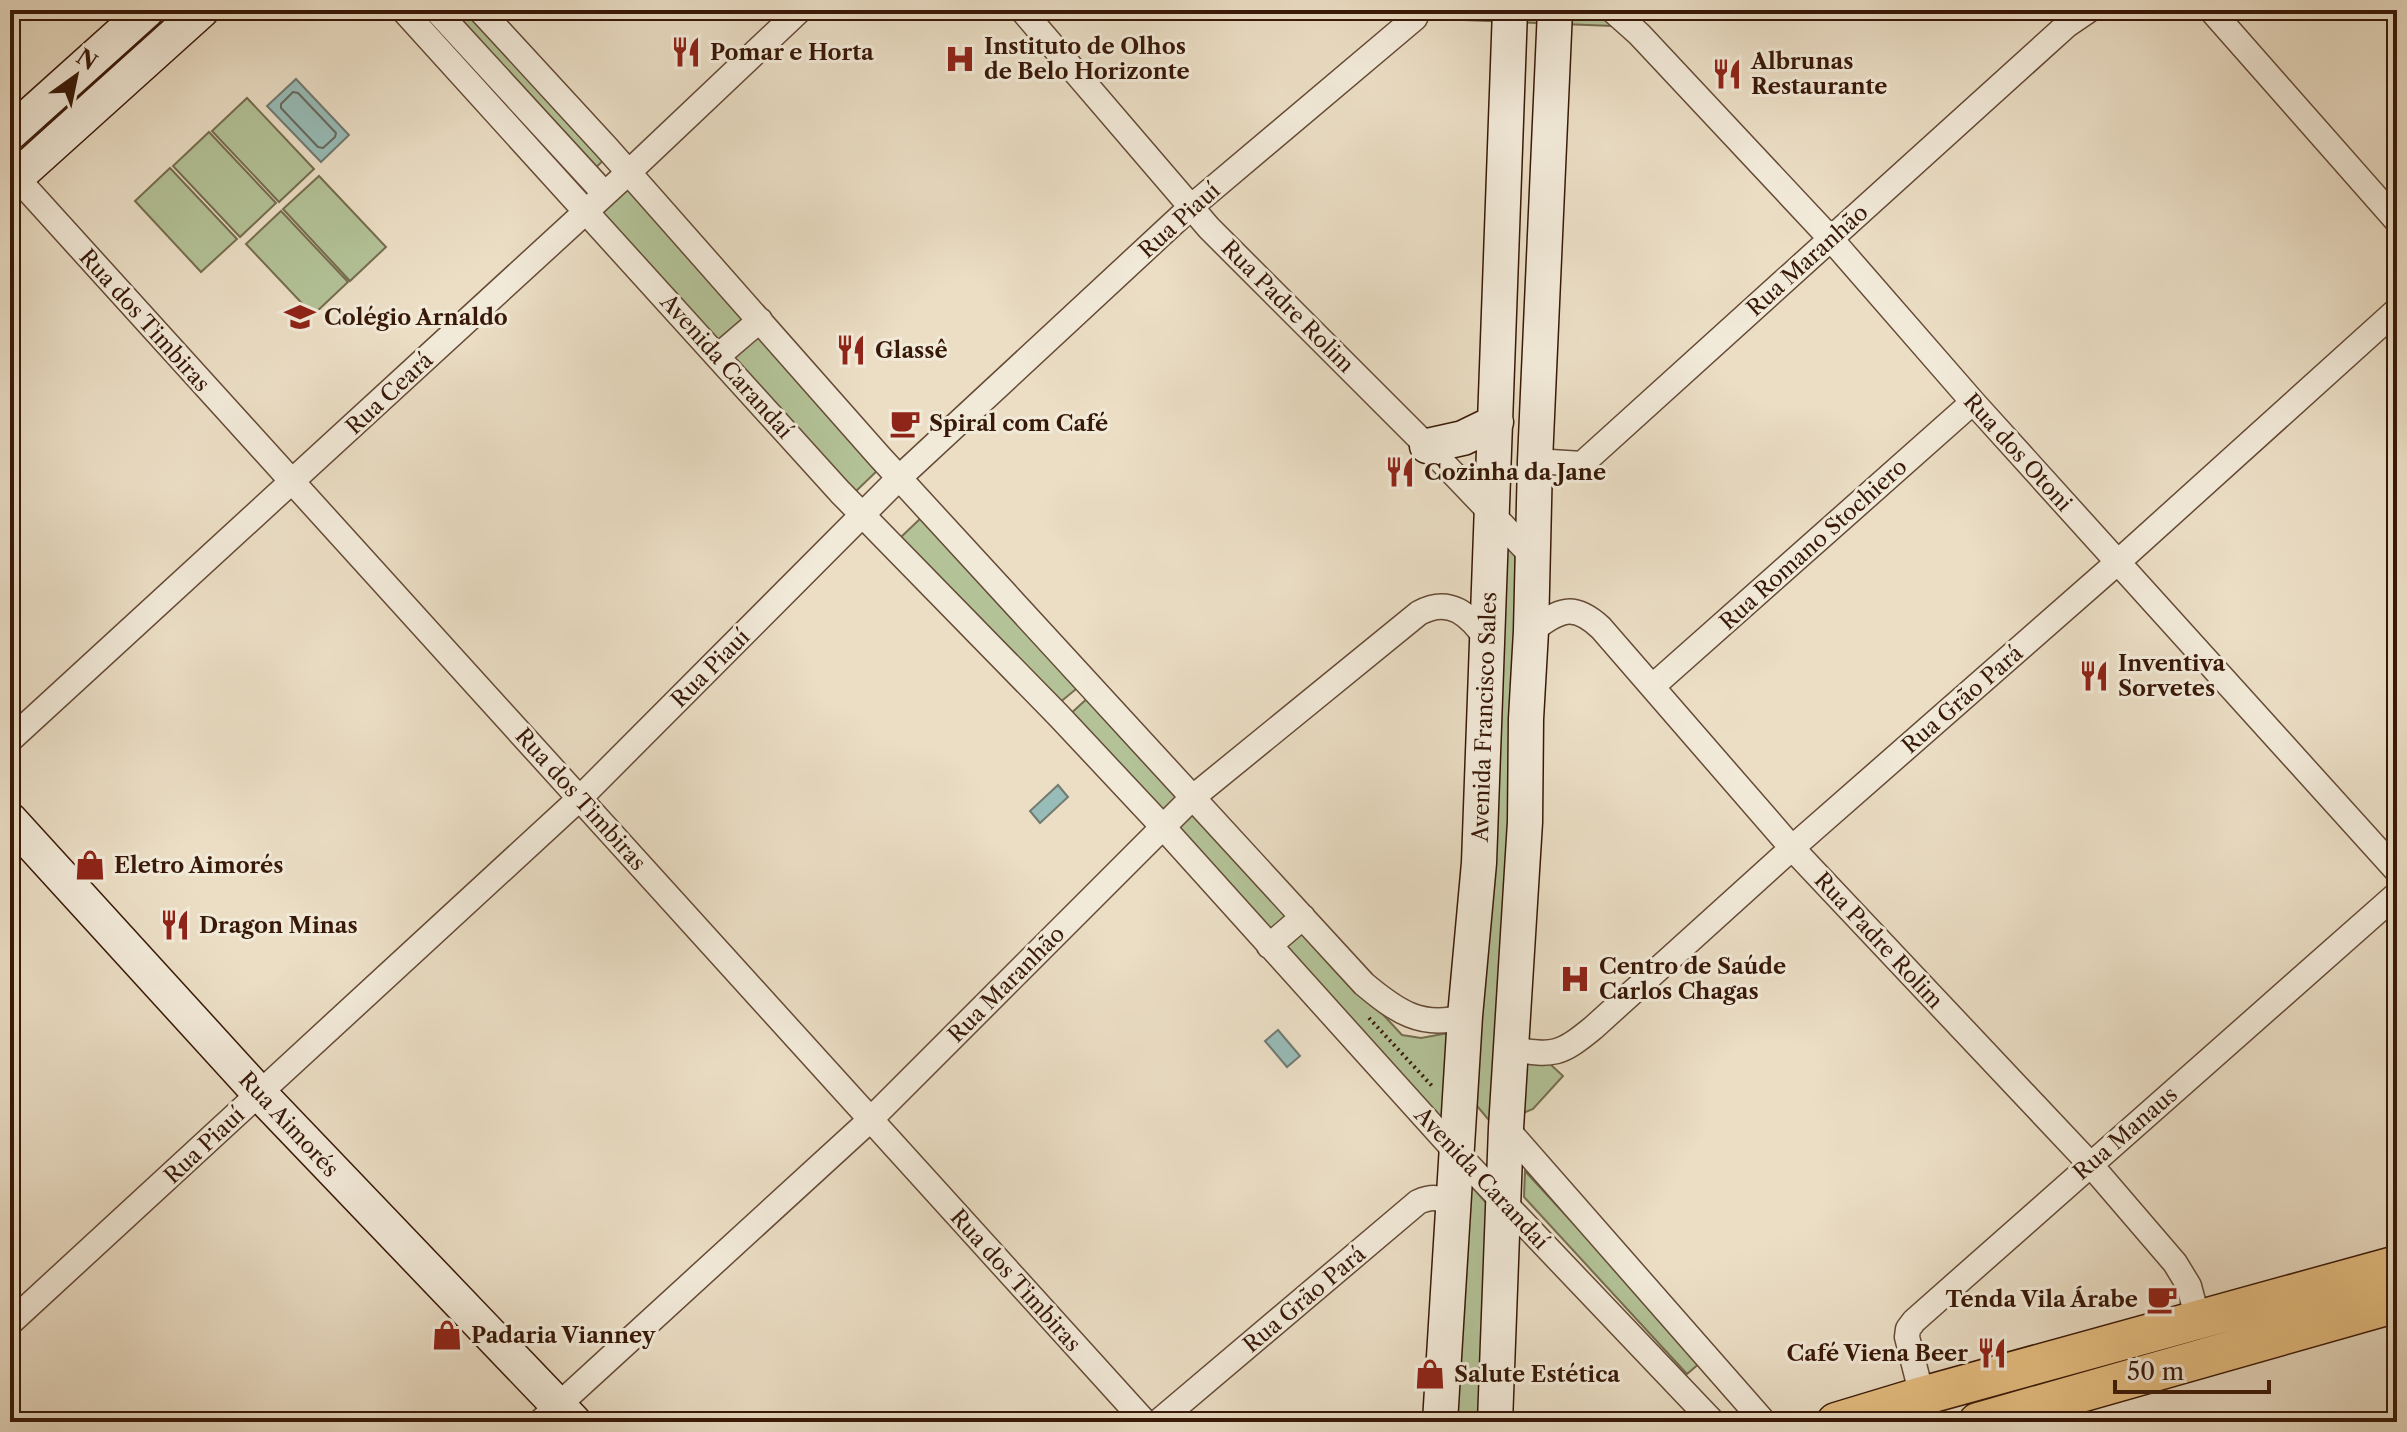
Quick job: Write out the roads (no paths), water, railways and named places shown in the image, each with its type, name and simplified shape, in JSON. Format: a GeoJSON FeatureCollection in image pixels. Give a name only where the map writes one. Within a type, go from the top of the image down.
{"type":"FeatureCollection","features":[{"type":"Feature","properties":{"kind":"main road"},"geometry":{"type":"LineString","coordinates":[[1836,1422],[2397,1265]]}},
{"type":"Feature","properties":{"kind":"main road"},"geometry":{"type":"LineString","coordinates":[[1978,1422],[2397,1303]]}},
{"type":"Feature","properties":{"kind":"street"},"geometry":{"type":"LineString","coordinates":[[10,133],[147,10]]}},
{"type":"Feature","properties":{"kind":"street"},"geometry":{"type":"LineString","coordinates":[[13,180],[202,10]]}},
{"type":"Feature","properties":{"kind":"street","name":"Avenida Carandaí"},"geometry":{"type":"LineString","coordinates":[[403,10],[595,201],[718,356],[862,515],[1059,716],[1456,1152],[1706,1414],[1729,1382]]}},
{"type":"Feature","properties":{"kind":"street"},"geometry":{"type":"LineString","coordinates":[[436,10],[595,201]]}},
{"type":"Feature","properties":{"kind":"street"},"geometry":{"type":"LineString","coordinates":[[480,10],[629,172],[900,477],[1364,984],[1406,1014],[1427,1021],[1447,1022],[1465,1016]]}},
{"type":"Feature","properties":{"kind":"street","name":"Rua Ceará"},"geometry":{"type":"LineString","coordinates":[[10,740],[629,172],[800,10]]}},
{"type":"Feature","properties":{"kind":"street","name":"Rua Padre Rolim"},"geometry":{"type":"LineString","coordinates":[[1022,10],[1191,207],[1533,557]]}},
{"type":"Feature","properties":{"kind":"street","name":"Avenida Francisco Sales"},"geometry":{"type":"LineString","coordinates":[[1440,1422],[1465,1016],[1479,863],[1510,10]]}},
{"type":"Feature","properties":{"kind":"street","name":"Avenida Francisco Sales"},"geometry":{"type":"LineString","coordinates":[[1495,1422],[1506,1128],[1525,822],[1535,461],[1555,10]]}},
{"type":"Feature","properties":{"kind":"street","name":"Rua dos Otoni"},"geometry":{"type":"LineString","coordinates":[[1612,10],[1639,34],[1831,239],[1973,402],[2397,871]]}},
{"type":"Feature","properties":{"kind":"street","name":"Rua Maranhão"},"geometry":{"type":"LineString","coordinates":[[1535,461],[1582,464],[2069,18],[2089,10]]}},
{"type":"Feature","properties":{"kind":"street","name":"Rua Piauí"},"geometry":{"type":"LineString","coordinates":[[10,1323],[580,798],[900,477],[1191,207],[1417,14]]}},
{"type":"Feature","properties":{"kind":"street"},"geometry":{"type":"LineString","coordinates":[[2219,14],[2397,221]]}},
{"type":"Feature","properties":{"kind":"street","name":"Rua dos Timbiras"},"geometry":{"type":"LineString","coordinates":[[13,180],[292,482],[1145,1422]]}},
{"type":"Feature","properties":{"kind":"street","name":"Rua Grão Pará"},"geometry":{"type":"LineString","coordinates":[[1512,1049],[1559,1052],[1577,1042],[2397,310]]}},
{"type":"Feature","properties":{"kind":"street"},"geometry":{"type":"LineString","coordinates":[[718,356],[760,320]]}},
{"type":"Feature","properties":{"kind":"street","name":"Rua Romano Stochiero"},"geometry":{"type":"LineString","coordinates":[[1653,686],[1973,402]]}},
{"type":"Feature","properties":{"kind":"street"},"geometry":{"type":"LineString","coordinates":[[1427,446],[1468,436],[1496,422]]}},
{"type":"Feature","properties":{"kind":"street","name":"Rua Maranhão"},"geometry":{"type":"LineString","coordinates":[[558,1416],[870,1120],[1192,798],[1431,606],[1445,605],[1460,611],[1475,622],[1487,640]]}},
{"type":"Feature","properties":{"kind":"street","name":"Rua Padre Rolim"},"geometry":{"type":"LineString","coordinates":[[1531,631],[1565,611],[1578,611],[1601,628],[1792,848],[2090,1164],[2175,1263],[2189,1286],[2198,1320]]}},
{"type":"Feature","properties":{"kind":"street"},"geometry":{"type":"LineString","coordinates":[[1059,716],[1091,686]]}},
{"type":"Feature","properties":{"kind":"street","name":"Rua Aimorés"},"geometry":{"type":"LineString","coordinates":[[10,820],[558,1416]]}},
{"type":"Feature","properties":{"kind":"street"},"geometry":{"type":"LineString","coordinates":[[1479,863],[1521,868]]}},
{"type":"Feature","properties":{"kind":"street","name":"Rua Manaus"},"geometry":{"type":"LineString","coordinates":[[1922,1396],[1907,1337],[1914,1321],[2397,894]]}},
{"type":"Feature","properties":{"kind":"street"},"geometry":{"type":"LineString","coordinates":[[1269,946],[1303,917]]}},
{"type":"Feature","properties":{"kind":"street"},"geometry":{"type":"LineString","coordinates":[[1461,1091],[1473,1138],[1505,1203]]}},
{"type":"Feature","properties":{"kind":"street"},"geometry":{"type":"LineString","coordinates":[[1506,1128],[1764,1422]]}},
{"type":"Feature","properties":{"kind":"street","name":"Rua Grão Pará"},"geometry":{"type":"LineString","coordinates":[[1158,1422],[1418,1202],[1439,1197],[1454,1209]]}},
{"type":"Feature","properties":{"kind":"water"},"geometry":{"type":"Polygon","coordinates":[[[296,79],[349,135],[321,162],[267,106],[296,79]]]}},
{"type":"Feature","properties":{"kind":"water"},"geometry":{"type":"Polygon","coordinates":[[[1058,785],[1068,797],[1040,823],[1030,811],[1058,785]]]}},
{"type":"Feature","properties":{"kind":"water"},"geometry":{"type":"Polygon","coordinates":[[[1278,1030],[1300,1056],[1287,1067],[1265,1041],[1278,1030]]]}},
{"type":"Feature","properties":{"kind":"place","name":"Pomar e Horta"},"geometry":{"type":"Point","coordinates":[686,52]}},
{"type":"Feature","properties":{"kind":"place","name":"Instituto de Olhos de Belo Horizonte"},"geometry":{"type":"Point","coordinates":[960,59]}},
{"type":"Feature","properties":{"kind":"place","name":"Albrunas Restaurante"},"geometry":{"type":"Point","coordinates":[1727,74]}},
{"type":"Feature","properties":{"kind":"place","name":"Colégio Arnaldo"},"geometry":{"type":"Point","coordinates":[300,317]}},
{"type":"Feature","properties":{"kind":"place","name":"Glassê"},"geometry":{"type":"Point","coordinates":[851,350]}},
{"type":"Feature","properties":{"kind":"place","name":"Spiral com Café"},"geometry":{"type":"Point","coordinates":[905,423]}},
{"type":"Feature","properties":{"kind":"place","name":"Cozinha da Jane"},"geometry":{"type":"Point","coordinates":[1400,472]}},
{"type":"Feature","properties":{"kind":"place","name":"Inventiva Sorvetes"},"geometry":{"type":"Point","coordinates":[2094,676]}},
{"type":"Feature","properties":{"kind":"place","name":"Eletro Aimorés"},"geometry":{"type":"Point","coordinates":[90,865]}},
{"type":"Feature","properties":{"kind":"place","name":"Dragon Minas"},"geometry":{"type":"Point","coordinates":[175,925]}},
{"type":"Feature","properties":{"kind":"place","name":"Centro de Saúde Carlos Chagas"},"geometry":{"type":"Point","coordinates":[1575,979]}},
{"type":"Feature","properties":{"kind":"place","name":"Tenda Vila Árabe"},"geometry":{"type":"Point","coordinates":[2162,1299]}},
{"type":"Feature","properties":{"kind":"place","name":"Padaria Vianney"},"geometry":{"type":"Point","coordinates":[447,1335]}},
{"type":"Feature","properties":{"kind":"place","name":"Café Viena Beer"},"geometry":{"type":"Point","coordinates":[1992,1353]}},
{"type":"Feature","properties":{"kind":"place","name":"Salute Estética"},"geometry":{"type":"Point","coordinates":[1430,1374]}}]}
